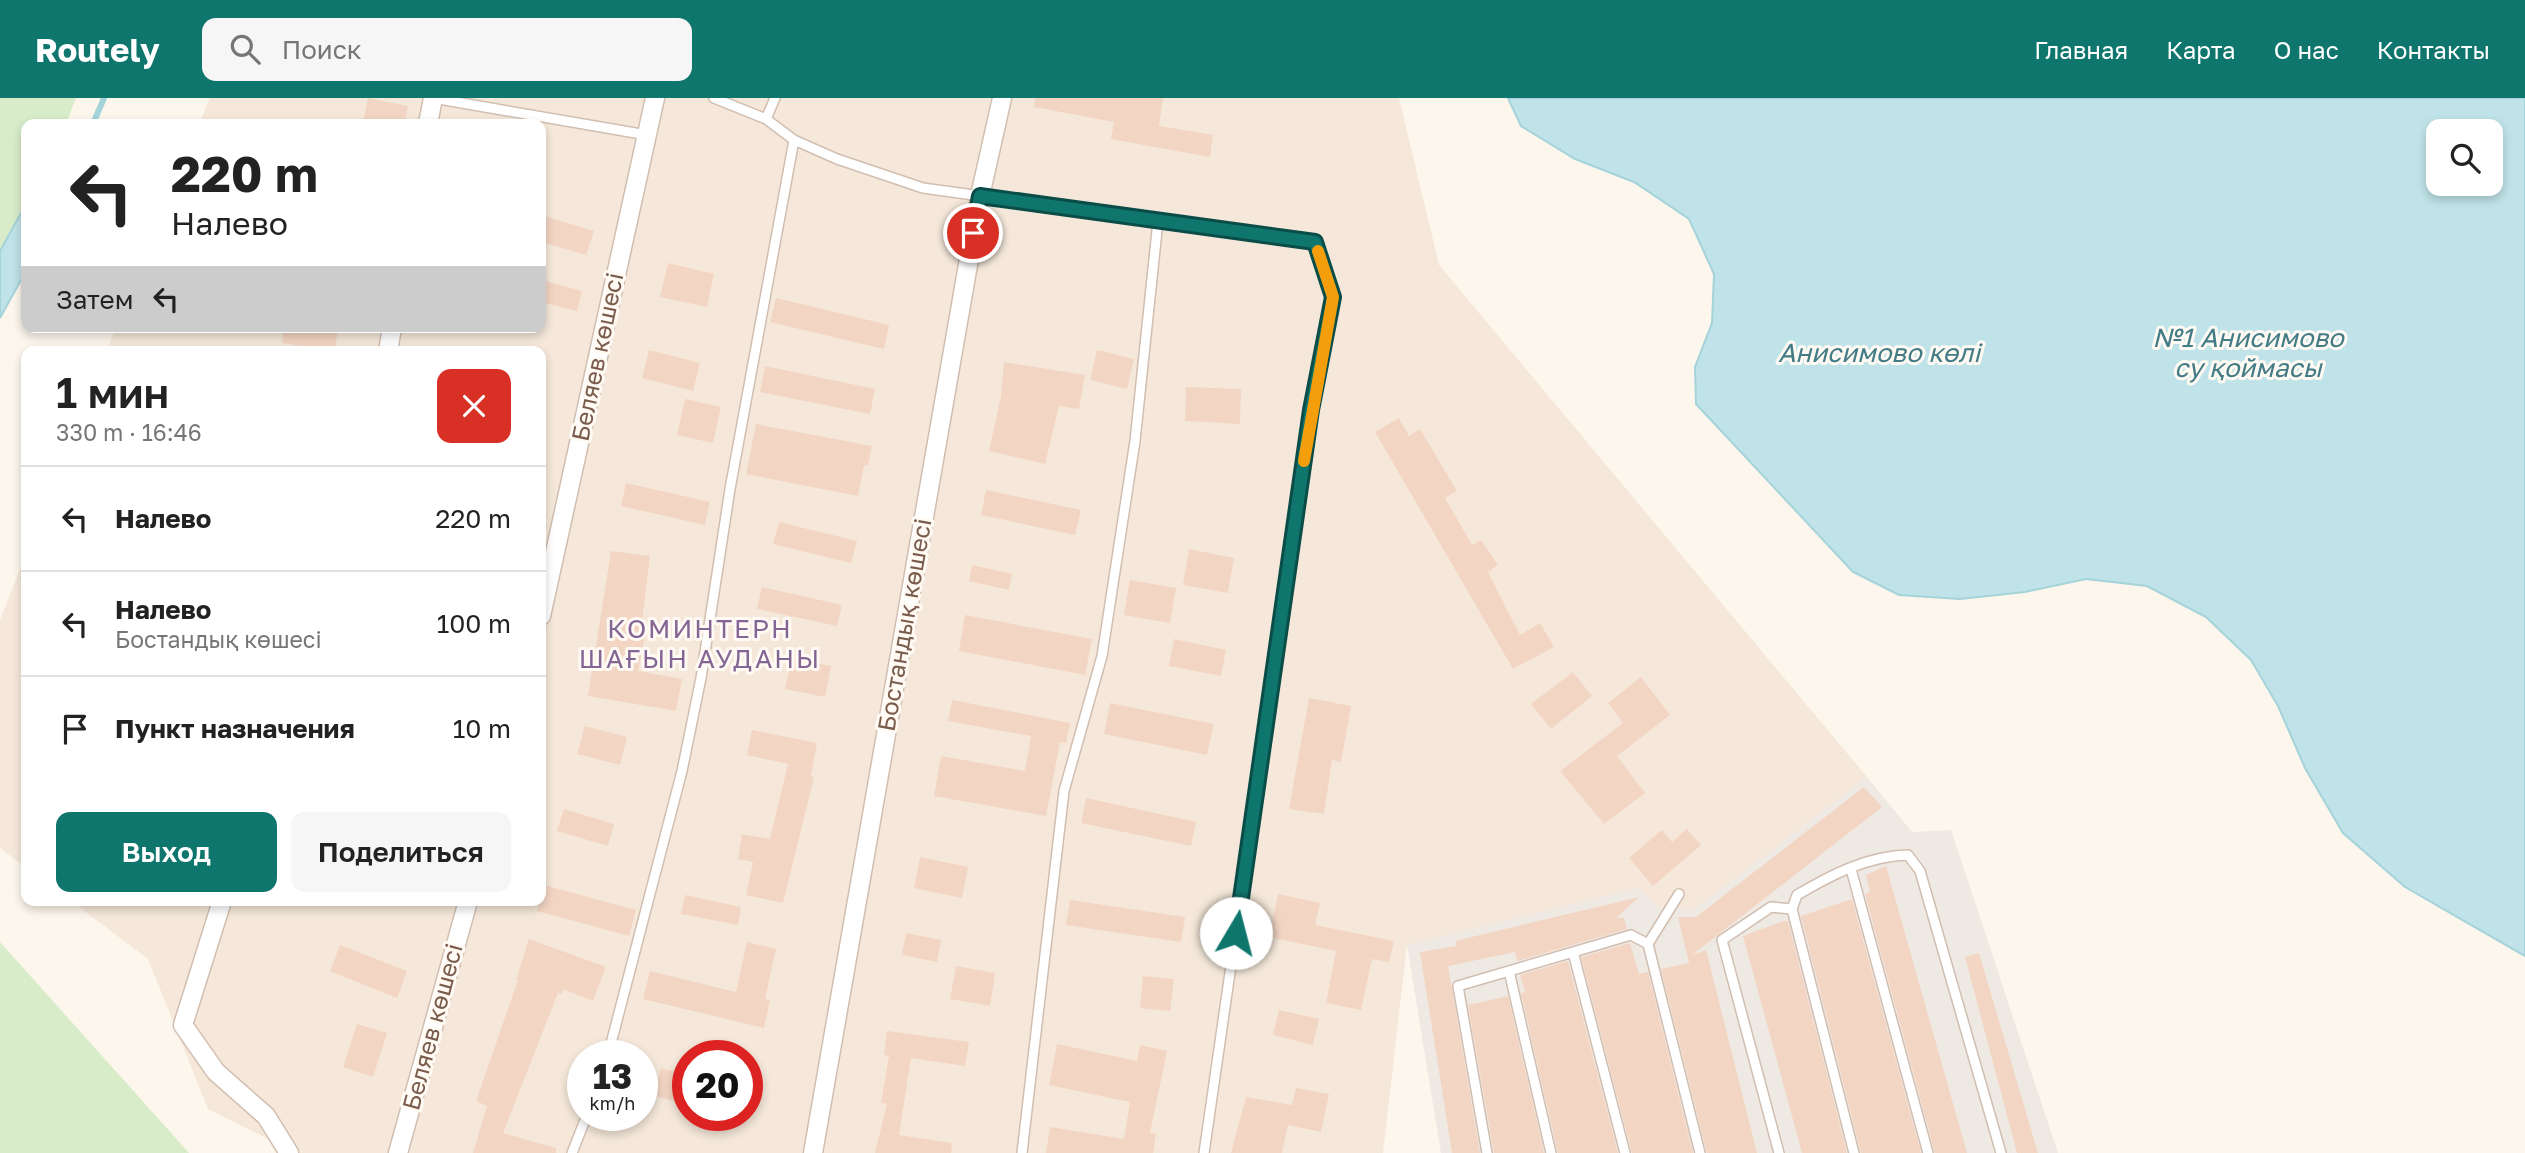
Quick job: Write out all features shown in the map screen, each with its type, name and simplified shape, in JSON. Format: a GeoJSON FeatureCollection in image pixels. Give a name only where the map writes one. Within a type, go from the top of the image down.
{"type":"FeatureCollection","features":[{"type":"Feature","properties":{"kind":"street"},"geometry":{"type":"LineString","coordinates":[[429,119],[433,98]]}},
{"type":"Feature","properties":{"kind":"street","name":"Беляев көшесі"},"geometry":{"type":"LineString","coordinates":[[546,593],[655,98]]}},
{"type":"Feature","properties":{"kind":"street","name":"Бостандық көшесі"},"geometry":{"type":"LineString","coordinates":[[813,1153],[980,196],[1002,98]]}},
{"type":"Feature","properties":{"kind":"street"},"geometry":{"type":"LineString","coordinates":[[220,906],[183,1025],[216,1072],[266,1116],[289,1153]]}},
{"type":"Feature","properties":{"kind":"street","name":"Беляев көшесі"},"geometry":{"type":"LineString","coordinates":[[398,1153],[467,906]]}},
{"type":"Feature","properties":{"kind":"lane"},"geometry":{"type":"LineString","coordinates":[[433,98],[647,135]]}},
{"type":"Feature","properties":{"kind":"lane"},"geometry":{"type":"LineString","coordinates":[[713,98],[766,119],[794,140],[837,159],[923,188],[1315,242],[1333,297],[1309,424],[1204,1153]]}},
{"type":"Feature","properties":{"kind":"lane"},"geometry":{"type":"LineString","coordinates":[[766,119],[775,98]]}},
{"type":"Feature","properties":{"kind":"lane"},"geometry":{"type":"LineString","coordinates":[[612,1040],[682,771],[701,678],[730,489],[794,140]]}},
{"type":"Feature","properties":{"kind":"lane"},"geometry":{"type":"LineString","coordinates":[[1022,1153],[1064,791],[1102,656],[1135,441],[1158,221]]}},
{"type":"Feature","properties":{"kind":"lane"},"geometry":{"type":"LineString","coordinates":[[1854,1153],[1792,909],[1797,895],[1827,877],[1881,856],[1908,855],[1920,871],[2001,1153]]}},
{"type":"Feature","properties":{"kind":"lane"},"geometry":{"type":"LineString","coordinates":[[1851,869],[1928,1153]]}},
{"type":"Feature","properties":{"kind":"lane"},"geometry":{"type":"LineString","coordinates":[[1679,894],[1648,944],[1700,1153]]}},
{"type":"Feature","properties":{"kind":"lane"},"geometry":{"type":"LineString","coordinates":[[1779,1153],[1722,940],[1771,907],[1792,909]]}},
{"type":"Feature","properties":{"kind":"lane"},"geometry":{"type":"LineString","coordinates":[[1487,1153],[1458,986],[1631,935],[1648,944]]}},
{"type":"Feature","properties":{"kind":"lane"},"geometry":{"type":"LineString","coordinates":[[1573,952],[1625,1153]]}},
{"type":"Feature","properties":{"kind":"lane"},"geometry":{"type":"LineString","coordinates":[[1509,971],[1551,1153]]}},
{"type":"Feature","properties":{"kind":"lane"},"geometry":{"type":"LineString","coordinates":[[572,1153],[581,1131]]}},
{"type":"Feature","properties":{"kind":"shaded area"},"geometry":{"type":"Polygon","coordinates":[[[210,98],[1399,98],[1439,265],[1867,777],[1694,910],[1657,907],[1407,945],[1383,1153],[296,1153],[208,1109],[148,959],[78,906],[546,906],[546,346],[108,346],[114,333],[546,333],[546,119],[201,119],[210,98]]]}},
{"type":"Feature","properties":{"kind":"shaded area"},"geometry":{"type":"Polygon","coordinates":[[[21,567],[21,864],[0,848],[0,620],[21,567]]]}},
{"type":"Feature","properties":{"kind":"shaded area"},"geometry":{"type":"Polygon","coordinates":[[[1867,777],[1912,832],[1951,830],[2058,1153],[1441,1153],[1407,945],[1638,888],[1657,907],[1694,910],[1867,777]]]}},
{"type":"Feature","properties":{"kind":"green space"},"geometry":{"type":"Polygon","coordinates":[[[0,98],[76,98],[68,119],[21,119],[21,213],[0,251],[0,98]]]}},
{"type":"Feature","properties":{"kind":"green space"},"geometry":{"type":"Polygon","coordinates":[[[0,942],[189,1153],[0,1153],[0,942]]]}},
{"type":"Feature","properties":{"kind":"water","name":"№1 Анисимово су қоймасы"},"geometry":{"type":"Polygon","coordinates":[[[1508,98],[2525,98],[2525,956],[2405,887],[2343,833],[2305,768],[2278,706],[2251,660],[2206,617],[2147,586],[2086,579],[2025,592],[1960,599],[1899,595],[1853,572],[1696,404],[1695,367],[1712,323],[1714,274],[1689,219],[1634,182],[1575,159],[1521,126],[1508,98]]]}},
{"type":"Feature","properties":{"kind":"water"},"geometry":{"type":"Polygon","coordinates":[[[21,213],[21,280],[0,318],[0,251],[21,213]]]}},
{"type":"Feature","properties":{"kind":"building"},"geometry":{"type":"Polygon","coordinates":[[[368,98],[408,106],[405,119],[364,119],[368,98]]]}},
{"type":"Feature","properties":{"kind":"building"},"geometry":{"type":"Polygon","coordinates":[[[1035,98],[1163,98],[1159,126],[1213,135],[1210,157],[1111,139],[1114,122],[1034,107],[1035,98]]]}},
{"type":"Feature","properties":{"kind":"building"},"geometry":{"type":"Polygon","coordinates":[[[546,217],[594,231],[586,255],[546,243],[546,217]]]}},
{"type":"Feature","properties":{"kind":"building"},"geometry":{"type":"Polygon","coordinates":[[[668,263],[714,274],[707,307],[660,297],[668,263]]]}},
{"type":"Feature","properties":{"kind":"building"},"geometry":{"type":"Polygon","coordinates":[[[546,281],[582,291],[577,311],[546,303],[546,281]]]}},
{"type":"Feature","properties":{"kind":"building"},"geometry":{"type":"Polygon","coordinates":[[[776,298],[889,325],[884,349],[770,322],[776,298]]]}},
{"type":"Feature","properties":{"kind":"building"},"geometry":{"type":"Polygon","coordinates":[[[283,333],[337,333],[336,346],[282,343],[283,333]]]}},
{"type":"Feature","properties":{"kind":"building"},"geometry":{"type":"Polygon","coordinates":[[[649,350],[700,363],[693,391],[642,378],[649,350]]]}},
{"type":"Feature","properties":{"kind":"building"},"geometry":{"type":"Polygon","coordinates":[[[1097,350],[1134,359],[1127,389],[1090,380],[1097,350]]]}},
{"type":"Feature","properties":{"kind":"building"},"geometry":{"type":"Polygon","coordinates":[[[1004,362],[1085,375],[1079,409],[1059,406],[1045,464],[989,451],[1001,396],[1004,362]]]}},
{"type":"Feature","properties":{"kind":"building"},"geometry":{"type":"Polygon","coordinates":[[[765,366],[875,389],[870,414],[760,392],[765,366]]]}},
{"type":"Feature","properties":{"kind":"building"},"geometry":{"type":"Polygon","coordinates":[[[1186,387],[1241,389],[1240,424],[1185,421],[1186,387]]]}},
{"type":"Feature","properties":{"kind":"building"},"geometry":{"type":"Polygon","coordinates":[[[685,399],[721,407],[713,443],[677,435],[685,399]]]}},
{"type":"Feature","properties":{"kind":"building"},"geometry":{"type":"Polygon","coordinates":[[[1399,418],[1409,436],[1420,429],[1457,491],[1445,498],[1472,545],[1481,540],[1498,565],[1488,572],[1520,635],[1540,623],[1554,647],[1513,669],[1375,432],[1399,418]]]}},
{"type":"Feature","properties":{"kind":"building"},"geometry":{"type":"Polygon","coordinates":[[[756,424],[872,446],[868,466],[864,465],[858,496],[746,474],[756,424]]]}},
{"type":"Feature","properties":{"kind":"building"},"geometry":{"type":"Polygon","coordinates":[[[626,483],[710,502],[705,525],[621,506],[626,483]]]}},
{"type":"Feature","properties":{"kind":"building"},"geometry":{"type":"Polygon","coordinates":[[[986,490],[1081,510],[1075,535],[981,515],[986,490]]]}},
{"type":"Feature","properties":{"kind":"building"},"geometry":{"type":"Polygon","coordinates":[[[779,522],[857,541],[851,563],[773,544],[779,522]]]}},
{"type":"Feature","properties":{"kind":"building"},"geometry":{"type":"Polygon","coordinates":[[[1189,549],[1234,558],[1228,593],[1183,585],[1189,549]]]}},
{"type":"Feature","properties":{"kind":"building"},"geometry":{"type":"Polygon","coordinates":[[[611,551],[650,556],[642,623],[647,624],[638,671],[682,679],[676,711],[588,696],[611,551]]]}},
{"type":"Feature","properties":{"kind":"building"},"geometry":{"type":"Polygon","coordinates":[[[972,565],[1012,574],[1009,590],[969,581],[972,565]]]}},
{"type":"Feature","properties":{"kind":"building"},"geometry":{"type":"Polygon","coordinates":[[[1130,580],[1176,588],[1170,623],[1124,615],[1130,580]]]}},
{"type":"Feature","properties":{"kind":"building"},"geometry":{"type":"Polygon","coordinates":[[[762,587],[842,605],[837,626],[757,609],[762,587]]]}},
{"type":"Feature","properties":{"kind":"building"},"geometry":{"type":"Polygon","coordinates":[[[965,615],[1092,639],[1085,675],[959,651],[965,615]]]}},
{"type":"Feature","properties":{"kind":"building"},"geometry":{"type":"Polygon","coordinates":[[[1174,639],[1226,650],[1221,676],[1169,666],[1174,639]]]}},
{"type":"Feature","properties":{"kind":"building"},"geometry":{"type":"Polygon","coordinates":[[[792,658],[831,666],[825,697],[785,689],[792,658]]]}},
{"type":"Feature","properties":{"kind":"building"},"geometry":{"type":"Polygon","coordinates":[[[1573,672],[1592,696],[1551,729],[1531,704],[1573,672]]]}},
{"type":"Feature","properties":{"kind":"building"},"geometry":{"type":"Polygon","coordinates":[[[1641,677],[1670,715],[1617,756],[1645,793],[1604,824],[1560,771],[1623,723],[1608,703],[1641,677]]]}},
{"type":"Feature","properties":{"kind":"building"},"geometry":{"type":"Polygon","coordinates":[[[1309,698],[1351,706],[1341,762],[1332,760],[1324,814],[1289,809],[1309,698]]]}},
{"type":"Feature","properties":{"kind":"building"},"geometry":{"type":"Polygon","coordinates":[[[952,700],[1070,723],[1066,743],[1060,742],[1046,816],[934,796],[941,756],[1025,771],[1031,736],[948,721],[952,700]]]}},
{"type":"Feature","properties":{"kind":"building"},"geometry":{"type":"Polygon","coordinates":[[[1110,703],[1214,724],[1207,755],[1104,734],[1110,703]]]}},
{"type":"Feature","properties":{"kind":"building"},"geometry":{"type":"Polygon","coordinates":[[[585,726],[627,737],[620,765],[577,754],[585,726]]]}},
{"type":"Feature","properties":{"kind":"building"},"geometry":{"type":"Polygon","coordinates":[[[752,730],[817,743],[811,776],[814,777],[783,903],[746,895],[753,862],[738,859],[742,834],[770,839],[788,764],[747,755],[752,730]]]}},
{"type":"Feature","properties":{"kind":"building"},"geometry":{"type":"Polygon","coordinates":[[[1864,787],[1882,807],[1692,955],[1706,950],[1757,1153],[1707,1153],[1661,969],[1689,963],[1678,917],[1696,917],[1864,787]]]}},
{"type":"Feature","properties":{"kind":"building"},"geometry":{"type":"Polygon","coordinates":[[[1086,798],[1196,822],[1191,846],[1081,823],[1086,798]]]}},
{"type":"Feature","properties":{"kind":"building"},"geometry":{"type":"Polygon","coordinates":[[[564,809],[614,824],[608,846],[557,831],[564,809]]]}},
{"type":"Feature","properties":{"kind":"building"},"geometry":{"type":"Polygon","coordinates":[[[1687,829],[1701,845],[1653,886],[1629,858],[1662,830],[1672,842],[1687,829]]]}},
{"type":"Feature","properties":{"kind":"building"},"geometry":{"type":"Polygon","coordinates":[[[920,857],[968,867],[962,898],[914,888],[920,857]]]}},
{"type":"Feature","properties":{"kind":"building"},"geometry":{"type":"Polygon","coordinates":[[[1886,866],[1967,1153],[1935,1153],[1865,894],[1870,892],[1866,875],[1886,866]]]}},
{"type":"Feature","properties":{"kind":"building"},"geometry":{"type":"Polygon","coordinates":[[[546,886],[636,910],[629,936],[537,911],[538,906],[546,906],[546,886]]]}},
{"type":"Feature","properties":{"kind":"building"},"geometry":{"type":"Polygon","coordinates":[[[1278,894],[1320,903],[1315,925],[1394,941],[1389,962],[1372,959],[1361,1010],[1326,1003],[1336,951],[1269,937],[1278,894]]]}},
{"type":"Feature","properties":{"kind":"building"},"geometry":{"type":"Polygon","coordinates":[[[685,895],[741,907],[738,925],[681,914],[685,895]]]}},
{"type":"Feature","properties":{"kind":"building"},"geometry":{"type":"Polygon","coordinates":[[[1639,897],[1616,918],[1624,918],[1627,929],[1517,961],[1515,952],[1448,966],[1480,1153],[1452,1153],[1420,952],[1457,946],[1455,941],[1639,897]]]}},
{"type":"Feature","properties":{"kind":"building"},"geometry":{"type":"Polygon","coordinates":[[[1852,899],[1921,1153],[1861,1153],[1801,916],[1852,899]]]}},
{"type":"Feature","properties":{"kind":"building"},"geometry":{"type":"Polygon","coordinates":[[[1070,900],[1185,917],[1181,942],[1066,925],[1070,900]]]}},
{"type":"Feature","properties":{"kind":"building"},"geometry":{"type":"Polygon","coordinates":[[[1788,921],[1847,1153],[1802,1153],[1743,936],[1788,921]]]}},
{"type":"Feature","properties":{"kind":"building"},"geometry":{"type":"Polygon","coordinates":[[[906,933],[941,940],[937,962],[902,955],[906,933]]]}},
{"type":"Feature","properties":{"kind":"building"},"geometry":{"type":"Polygon","coordinates":[[[529,939],[606,967],[593,1001],[563,989],[562,994],[558,993],[503,1133],[556,1148],[556,1153],[473,1153],[487,1106],[476,1101],[518,980],[529,939]]]}},
{"type":"Feature","properties":{"kind":"building"},"geometry":{"type":"Polygon","coordinates":[[[747,942],[776,949],[765,999],[770,1000],[764,1028],[643,999],[650,971],[736,992],[747,942]]]}},
{"type":"Feature","properties":{"kind":"building"},"geometry":{"type":"Polygon","coordinates":[[[1630,943],[1639,974],[1648,972],[1693,1153],[1632,1153],[1581,957],[1630,943]]]}},
{"type":"Feature","properties":{"kind":"building"},"geometry":{"type":"Polygon","coordinates":[[[340,945],[407,971],[397,998],[330,971],[340,945]]]}},
{"type":"Feature","properties":{"kind":"building"},"geometry":{"type":"Polygon","coordinates":[[[1979,953],[2038,1153],[2017,1153],[1965,957],[1979,953]]]}},
{"type":"Feature","properties":{"kind":"building"},"geometry":{"type":"Polygon","coordinates":[[[1568,961],[1618,1153],[1558,1153],[1521,993],[1525,992],[1520,975],[1568,961]]]}},
{"type":"Feature","properties":{"kind":"building"},"geometry":{"type":"Polygon","coordinates":[[[956,966],[995,973],[990,1006],[950,999],[956,966]]]}},
{"type":"Feature","properties":{"kind":"building"},"geometry":{"type":"Polygon","coordinates":[[[1143,976],[1174,979],[1170,1011],[1140,1008],[1143,976]]]}},
{"type":"Feature","properties":{"kind":"building"},"geometry":{"type":"Polygon","coordinates":[[[1508,996],[1544,1153],[1494,1153],[1468,1005],[1508,996]]]}},
{"type":"Feature","properties":{"kind":"building"},"geometry":{"type":"Polygon","coordinates":[[[1279,1010],[1319,1019],[1313,1045],[1273,1035],[1279,1010]]]}},
{"type":"Feature","properties":{"kind":"building"},"geometry":{"type":"Polygon","coordinates":[[[357,1024],[387,1033],[373,1077],[343,1067],[357,1024]]]}},
{"type":"Feature","properties":{"kind":"building"},"geometry":{"type":"Polygon","coordinates":[[[887,1031],[969,1042],[965,1066],[911,1058],[899,1135],[952,1143],[951,1153],[875,1153],[887,1104],[881,1103],[889,1056],[884,1055],[887,1031]]]}},
{"type":"Feature","properties":{"kind":"building"},"geometry":{"type":"Polygon","coordinates":[[[1057,1044],[1137,1061],[1140,1045],[1167,1051],[1150,1133],[1156,1134],[1153,1153],[1046,1153],[1050,1127],[1124,1139],[1130,1102],[1049,1085],[1057,1044]]]}},
{"type":"Feature","properties":{"kind":"building"},"geometry":{"type":"Polygon","coordinates":[[[661,1068],[672,1071],[672,1100],[658,1097],[661,1068]]]}},
{"type":"Feature","properties":{"kind":"building"},"geometry":{"type":"Polygon","coordinates":[[[1296,1088],[1329,1094],[1321,1132],[1288,1125],[1282,1153],[1231,1153],[1246,1097],[1292,1105],[1296,1088]]]}},
{"type":"Feature","properties":{"kind":"waterway"},"geometry":{"type":"LineString","coordinates":[[95,119],[104,98]]}},
{"type":"Feature","properties":{"kind":"slow traffic"},"geometry":{"type":"LineString","coordinates":[[1304,461],[1333,297],[1318,251]]}},
{"type":"Feature","properties":{"kind":"district","name":"КОМИНТЕРН ШАҒЫН АУДАНЫ"},"geometry":{"type":"Point","coordinates":[700,644]}},
{"type":"Feature","properties":{"kind":"route"},"geometry":{"type":"LineString","coordinates":[[973,233],[980,196],[1315,242],[1333,297],[1311,410],[1236,933]]}},
{"type":"Feature","properties":{"kind":"water label","name":"Анисимово көлі"},"geometry":{"type":"Point","coordinates":[1879,353]}}]}
